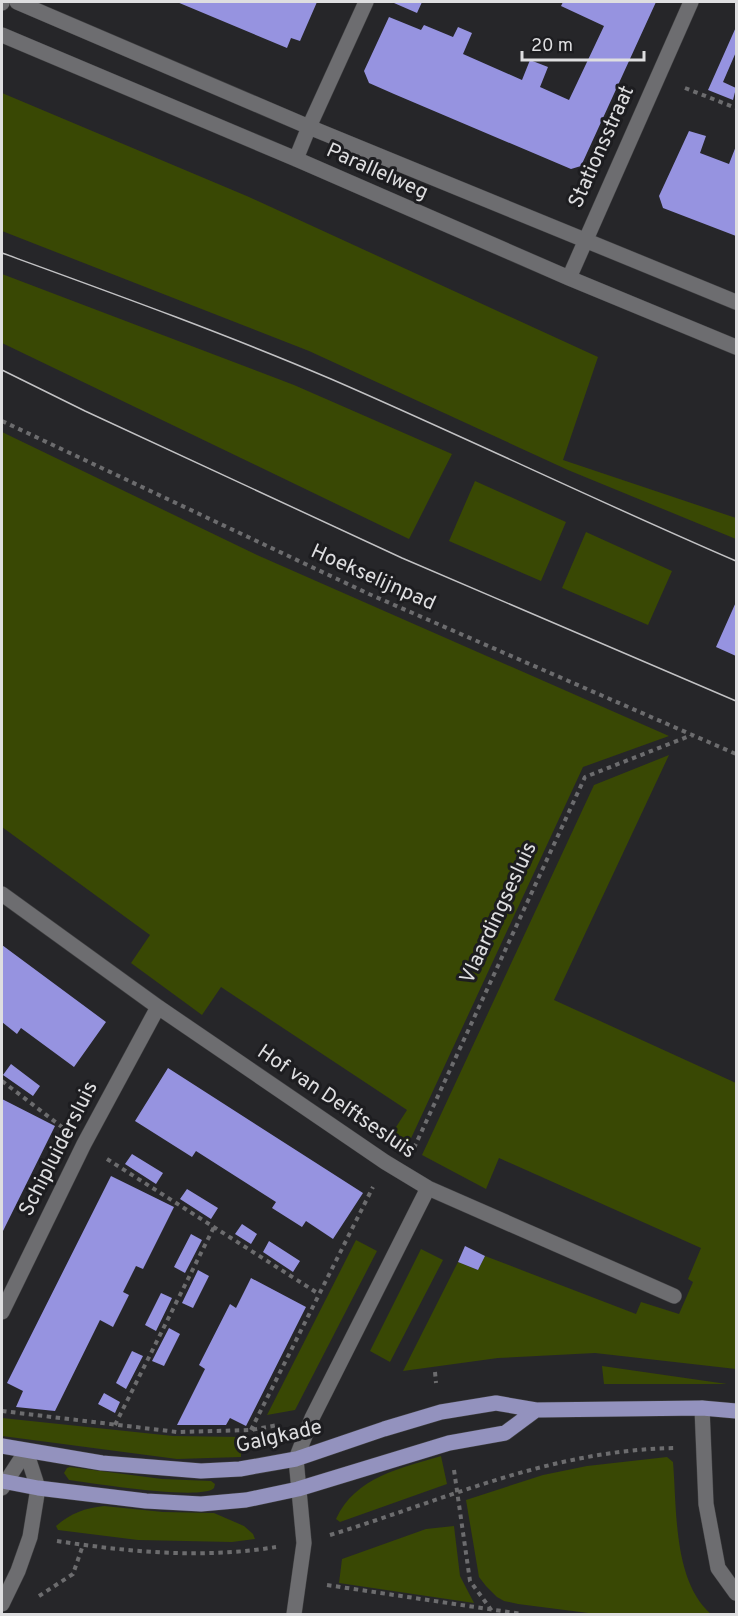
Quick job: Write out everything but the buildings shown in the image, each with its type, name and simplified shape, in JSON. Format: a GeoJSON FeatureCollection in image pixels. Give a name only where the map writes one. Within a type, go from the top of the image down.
{"type":"FeatureCollection","features":[{"type":"Feature","properties":{"kind":"main road","name":"Galgkade"},"geometry":{"type":"LineString","coordinates":[[2,1446],[102,1463],[201,1471],[240,1469],[296,1459],[441,1412],[496,1403],[536,1410],[702,1408],[736,1411]]}},
{"type":"Feature","properties":{"kind":"main road"},"geometry":{"type":"LineString","coordinates":[[3,1484],[146,1501],[201,1504],[246,1500],[298,1489],[449,1443],[505,1433],[536,1410]]}},
{"type":"Feature","properties":{"kind":"street","name":"Parallelweg"},"geometry":{"type":"LineString","coordinates":[[17,2],[309,127],[736,302]]}},
{"type":"Feature","properties":{"kind":"street"},"geometry":{"type":"LineString","coordinates":[[296,159],[366,2]]}},
{"type":"Feature","properties":{"kind":"street","name":"Stationsstraat"},"geometry":{"type":"LineString","coordinates":[[568,278],[691,2]]}},
{"type":"Feature","properties":{"kind":"street","name":"Parallelweg"},"geometry":{"type":"LineString","coordinates":[[2,35],[296,159],[568,278],[736,347]]}},
{"type":"Feature","properties":{"kind":"street","name":"Hof van Delftsesluis"},"geometry":{"type":"LineString","coordinates":[[2,894],[158,1007],[385,1162],[428,1188],[674,1296]]}},
{"type":"Feature","properties":{"kind":"street","name":"Schipluidersluis"},"geometry":{"type":"LineString","coordinates":[[2,1312],[84,1144],[158,1007]]}},
{"type":"Feature","properties":{"kind":"street"},"geometry":{"type":"LineString","coordinates":[[294,1614],[304,1542],[296,1459],[312,1418],[428,1188]]}},
{"type":"Feature","properties":{"kind":"street"},"geometry":{"type":"LineString","coordinates":[[702,1408],[706,1504],[718,1568],[736,1593]]}},
{"type":"Feature","properties":{"kind":"street"},"geometry":{"type":"LineString","coordinates":[[3,1484],[26,1451]]}},
{"type":"Feature","properties":{"kind":"street"},"geometry":{"type":"LineString","coordinates":[[2,1604],[18,1572],[30,1537],[38,1488],[26,1451]]}},
{"type":"Feature","properties":{"kind":"path"},"geometry":{"type":"LineString","coordinates":[[657,75],[736,108]]}},
{"type":"Feature","properties":{"kind":"path","name":"Hoekselijnpad"},"geometry":{"type":"LineString","coordinates":[[2,421],[369,594],[736,754]]}},
{"type":"Feature","properties":{"kind":"path","name":"Vlaardingsesluis"},"geometry":{"type":"LineString","coordinates":[[403,1172],[585,777],[693,735]]}},
{"type":"Feature","properties":{"kind":"path"},"geometry":{"type":"LineString","coordinates":[[2,1081],[84,1144],[319,1294]]}},
{"type":"Feature","properties":{"kind":"path"},"geometry":{"type":"LineString","coordinates":[[251,1430],[385,1162]]}},
{"type":"Feature","properties":{"kind":"path"},"geometry":{"type":"LineString","coordinates":[[115,1425],[214,1227]]}},
{"type":"Feature","properties":{"kind":"path"},"geometry":{"type":"LineString","coordinates":[[435,1372],[441,1412]]}},
{"type":"Feature","properties":{"kind":"path"},"geometry":{"type":"LineString","coordinates":[[2,1411],[177,1432],[251,1430],[312,1418]]}},
{"type":"Feature","properties":{"kind":"path"},"geometry":{"type":"LineString","coordinates":[[449,1443],[459,1491],[470,1581],[492,1611]]}},
{"type":"Feature","properties":{"kind":"path"},"geometry":{"type":"LineString","coordinates":[[459,1491],[534,1467],[587,1456],[641,1448],[703,1447]]}},
{"type":"Feature","properties":{"kind":"path"},"geometry":{"type":"LineString","coordinates":[[37,1597],[73,1574],[83,1545]]}},
{"type":"Feature","properties":{"kind":"path"},"geometry":{"type":"LineString","coordinates":[[299,1581],[522,1614]]}},
{"type":"Feature","properties":{"kind":"green space"},"geometry":{"type":"Polygon","coordinates":[[[2,93],[249,197],[598,357],[563,460],[736,518],[736,539],[568,470],[309,351],[2,231],[2,93]]]}},
{"type":"Feature","properties":{"kind":"green space"},"geometry":{"type":"Polygon","coordinates":[[[2,274],[294,385],[452,454],[409,539],[2,343],[2,274]]]}},
{"type":"Feature","properties":{"kind":"green space"},"geometry":{"type":"Polygon","coordinates":[[[2,432],[257,555],[669,736],[583,767],[407,1147],[389,1138],[407,1110],[221,987],[202,1015],[131,963],[150,935],[2,827],[2,432]]]}},
{"type":"Feature","properties":{"kind":"green space"},"geometry":{"type":"Polygon","coordinates":[[[475,481],[566,522],[541,581],[449,541],[475,481]]]}},
{"type":"Feature","properties":{"kind":"green space"},"geometry":{"type":"Polygon","coordinates":[[[586,532],[672,571],[648,625],[562,588],[586,532]]]}},
{"type":"Feature","properties":{"kind":"green space"},"geometry":{"type":"Polygon","coordinates":[[[669,755],[554,1000],[736,1083],[736,1369],[595,1353],[498,1358],[403,1371],[458,1262],[478,1270],[485,1256],[636,1314],[641,1302],[679,1314],[693,1282],[688,1279],[701,1248],[499,1158],[486,1189],[422,1155],[594,785],[669,755]]]}},
{"type":"Feature","properties":{"kind":"green space"},"geometry":{"type":"Polygon","coordinates":[[[356,1240],[377,1251],[295,1410],[267,1415],[356,1240]]]}},
{"type":"Feature","properties":{"kind":"green space"},"geometry":{"type":"Polygon","coordinates":[[[421,1249],[443,1260],[390,1362],[370,1351],[421,1249]]]}},
{"type":"Feature","properties":{"kind":"green space"},"geometry":{"type":"Polygon","coordinates":[[[602,1366],[727,1384],[604,1384],[602,1366]]]}},
{"type":"Feature","properties":{"kind":"green space"},"geometry":{"type":"Polygon","coordinates":[[[2,1418],[173,1436],[241,1437],[241,1457],[177,1459],[2,1436],[2,1418]]]}},
{"type":"Feature","properties":{"kind":"green space"},"geometry":{"type":"Polygon","coordinates":[[[441,1456],[447,1484],[340,1522],[336,1519],[344,1505],[367,1484],[395,1470],[441,1456]]]}},
{"type":"Feature","properties":{"kind":"green space"},"geometry":{"type":"Polygon","coordinates":[[[667,1457],[673,1462],[679,1543],[683,1564],[699,1600],[711,1614],[596,1614],[518,1604],[497,1597],[479,1577],[466,1500],[543,1475],[587,1466],[667,1457]]]}},
{"type":"Feature","properties":{"kind":"green space"},"geometry":{"type":"Polygon","coordinates":[[[70,1467],[162,1479],[211,1481],[215,1484],[214,1488],[205,1492],[190,1493],[122,1487],[69,1480],[64,1473],[70,1467]]]}},
{"type":"Feature","properties":{"kind":"green space"},"geometry":{"type":"Polygon","coordinates":[[[104,1506],[163,1512],[214,1513],[244,1526],[255,1539],[232,1542],[138,1540],[58,1530],[56,1526],[78,1512],[104,1506]]]}},
{"type":"Feature","properties":{"kind":"green space"},"geometry":{"type":"Polygon","coordinates":[[[454,1526],[460,1576],[474,1603],[339,1583],[342,1559],[426,1529],[454,1526]]]}},
{"type":"Feature","properties":{"kind":"tram line"},"geometry":{"type":"LineString","coordinates":[[2,253],[208,329],[331,379],[736,561]]}},
{"type":"Feature","properties":{"kind":"tram line"},"geometry":{"type":"LineString","coordinates":[[2,370],[85,411],[402,558],[736,701]]}}]}
